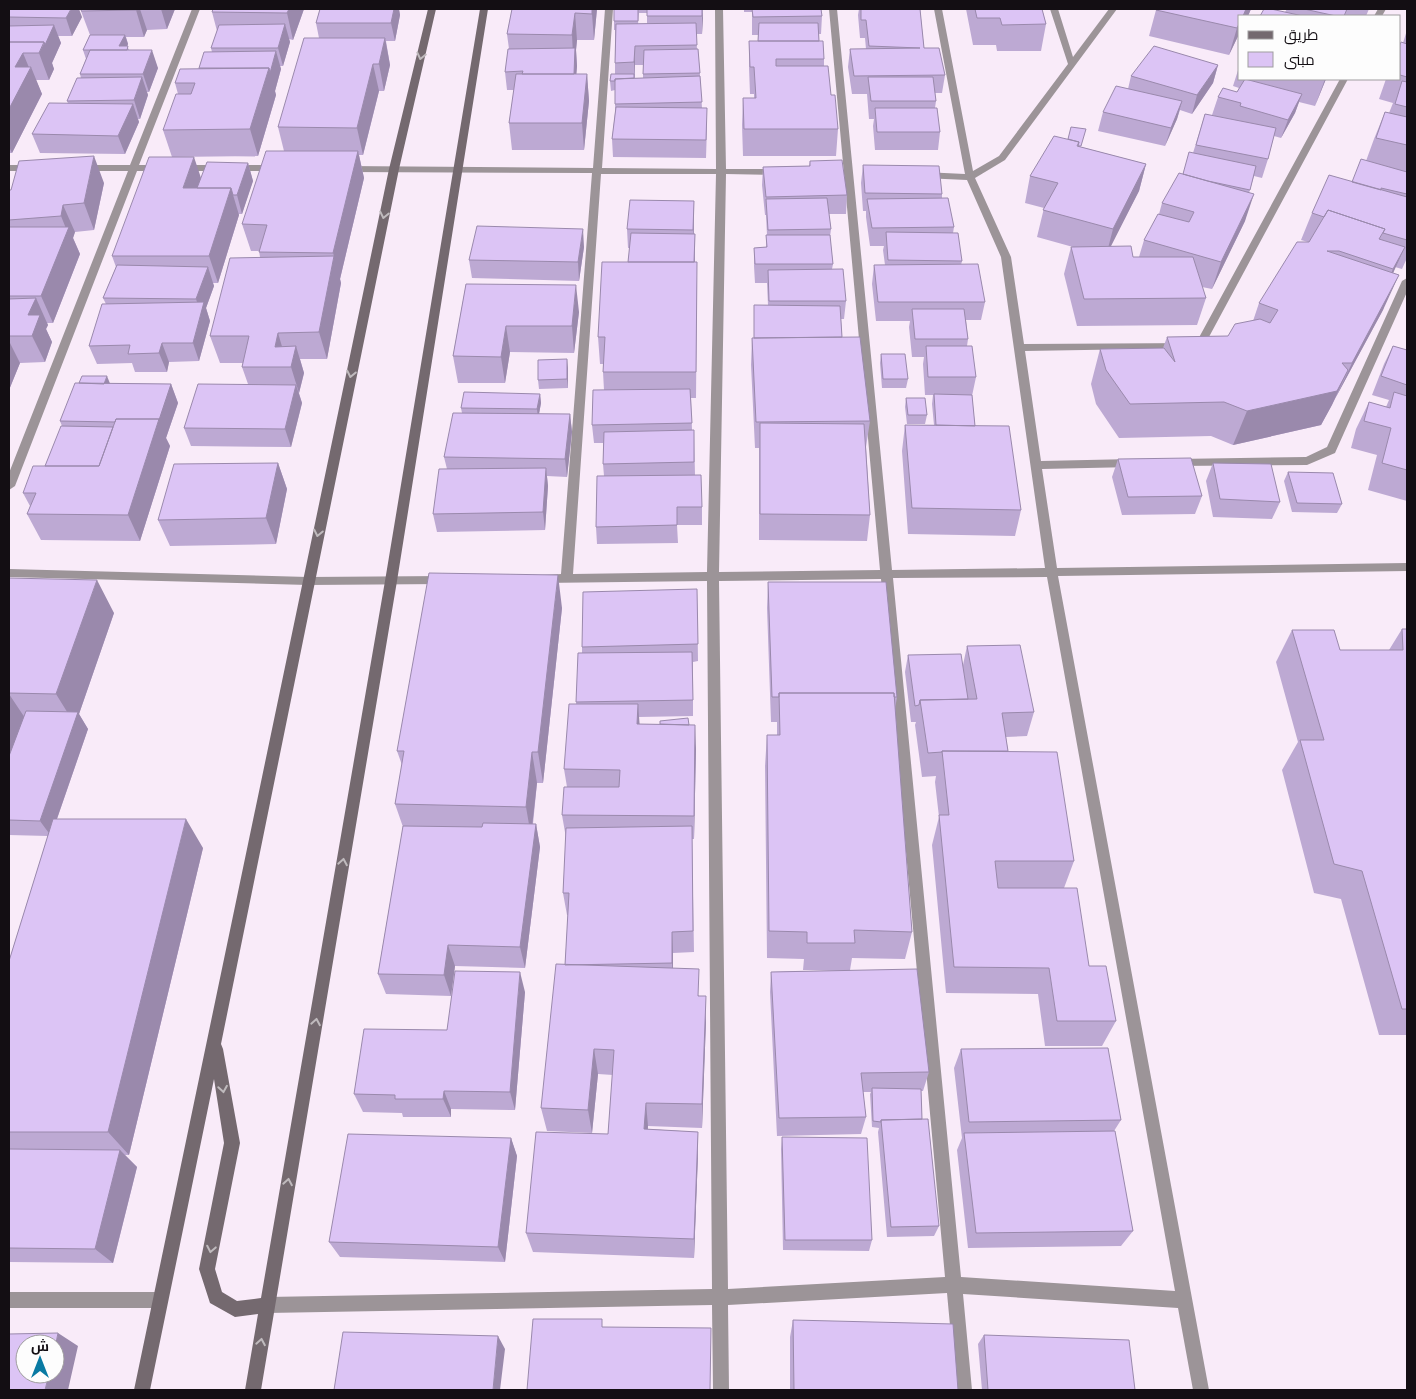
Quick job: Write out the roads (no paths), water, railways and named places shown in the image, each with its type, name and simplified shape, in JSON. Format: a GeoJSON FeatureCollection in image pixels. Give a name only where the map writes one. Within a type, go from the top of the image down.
{"type":"FeatureCollection","features":[{"type":"Feature","properties":{"kind":"street"},"geometry":{"type":"LineString","coordinates":[[9,486],[196,9]]}},
{"type":"Feature","properties":{"kind":"street"},"geometry":{"type":"LineString","coordinates":[[142,1390],[394,169],[432,9]]}},
{"type":"Feature","properties":{"kind":"street"},"geometry":{"type":"LineString","coordinates":[[253,1390],[391,581],[456,169],[484,9]]}},
{"type":"Feature","properties":{"kind":"street"},"geometry":{"type":"LineString","coordinates":[[567,578],[609,9]]}},
{"type":"Feature","properties":{"kind":"street"},"geometry":{"type":"LineString","coordinates":[[719,9],[720,171],[713,577],[721,1390]]}},
{"type":"Feature","properties":{"kind":"street"},"geometry":{"type":"LineString","coordinates":[[833,9],[964,1390]]}},
{"type":"Feature","properties":{"kind":"street"},"geometry":{"type":"LineString","coordinates":[[938,9],[970,177],[1006,257],[1052,574],[1201,1390]]}},
{"type":"Feature","properties":{"kind":"street"},"geometry":{"type":"LineString","coordinates":[[1054,9],[1071,63]]}},
{"type":"Feature","properties":{"kind":"street"},"geometry":{"type":"LineString","coordinates":[[914,175],[970,177],[1002,158],[1113,9]]}},
{"type":"Feature","properties":{"kind":"street"},"geometry":{"type":"LineString","coordinates":[[1018,348],[1199,346],[1343,80]]}},
{"type":"Feature","properties":{"kind":"street"},"geometry":{"type":"LineString","coordinates":[[9,168],[47,168]]}},
{"type":"Feature","properties":{"kind":"street"},"geometry":{"type":"LineString","coordinates":[[76,168],[288,168]]}},
{"type":"Feature","properties":{"kind":"street"},"geometry":{"type":"LineString","coordinates":[[336,169],[789,172]]}},
{"type":"Feature","properties":{"kind":"street"},"geometry":{"type":"LineString","coordinates":[[1162,463],[1307,461],[1331,450],[1407,281]]}},
{"type":"Feature","properties":{"kind":"street"},"geometry":{"type":"LineString","coordinates":[[1036,465],[1142,463]]}},
{"type":"Feature","properties":{"kind":"street"},"geometry":{"type":"LineString","coordinates":[[528,579],[887,573],[1052,574],[1407,567]]}},
{"type":"Feature","properties":{"kind":"street"},"geometry":{"type":"LineString","coordinates":[[9,573],[308,581],[459,580]]}},
{"type":"Feature","properties":{"kind":"street"},"geometry":{"type":"LineString","coordinates":[[215,1041],[232,1143],[207,1269],[216,1296],[235,1309],[267,1305],[721,1298],[954,1285],[1184,1300]]}},
{"type":"Feature","properties":{"kind":"street"},"geometry":{"type":"LineString","coordinates":[[9,1300],[160,1300]]}}]}
